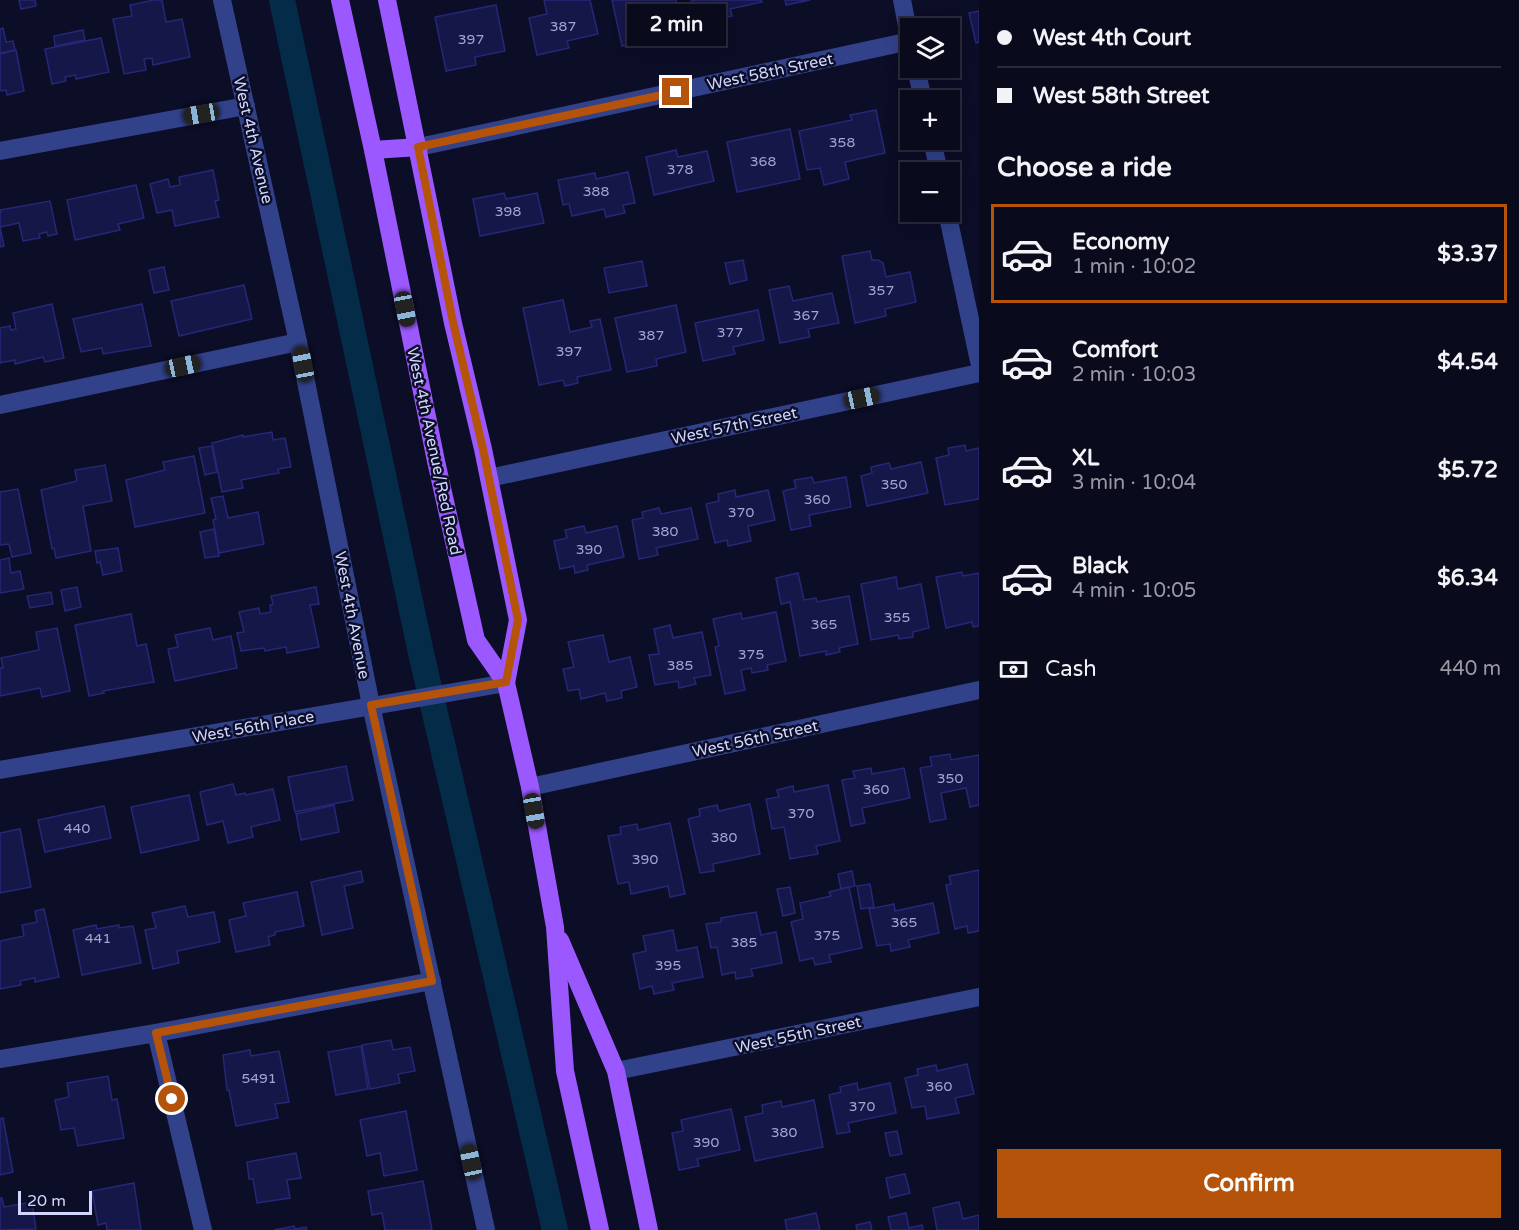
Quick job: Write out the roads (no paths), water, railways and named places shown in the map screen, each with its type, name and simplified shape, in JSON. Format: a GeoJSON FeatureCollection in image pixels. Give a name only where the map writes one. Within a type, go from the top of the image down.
{"type":"FeatureCollection","features":[{"type":"Feature","properties":{"kind":"main road","name":"West 4th Avenue/Red Road"},"geometry":{"type":"LineString","coordinates":[[340,0],[436,461],[476,640],[506,682],[530,787],[555,927],[565,1071],[600,1230]]}},
{"type":"Feature","properties":{"kind":"main road","name":"West 4th Avenue/Red Road"},"geometry":{"type":"LineString","coordinates":[[387,0],[453,322],[489,478],[518,620],[506,682]]}},
{"type":"Feature","properties":{"kind":"main road"},"geometry":{"type":"LineString","coordinates":[[373,150],[418,147]]}},
{"type":"Feature","properties":{"kind":"main road","name":"West 4th Avenue/Red Road"},"geometry":{"type":"LineString","coordinates":[[555,927],[616,1071],[649,1230]]}},
{"type":"Feature","properties":{"kind":"street","name":"West 4th Avenue"},"geometry":{"type":"LineString","coordinates":[[222,0],[298,342],[371,705],[486,1230]]}},
{"type":"Feature","properties":{"kind":"street"},"geometry":{"type":"LineString","coordinates":[[902,0],[906,18]]}},
{"type":"Feature","properties":{"kind":"street","name":"West 58th Street"},"geometry":{"type":"LineString","coordinates":[[418,147],[900,43]]}},
{"type":"Feature","properties":{"kind":"street"},"geometry":{"type":"LineString","coordinates":[[0,151],[246,106]]}},
{"type":"Feature","properties":{"kind":"street"},"geometry":{"type":"LineString","coordinates":[[949,222],[979,361]]}},
{"type":"Feature","properties":{"kind":"street"},"geometry":{"type":"LineString","coordinates":[[0,405],[298,342]]}},
{"type":"Feature","properties":{"kind":"street","name":"West 57th Street"},"geometry":{"type":"LineString","coordinates":[[489,478],[979,373]]}},
{"type":"Feature","properties":{"kind":"street","name":"West 56th Place"},"geometry":{"type":"LineString","coordinates":[[0,770],[506,682]]}},
{"type":"Feature","properties":{"kind":"street","name":"West 56th Street"},"geometry":{"type":"LineString","coordinates":[[530,787],[979,690]]}},
{"type":"Feature","properties":{"kind":"street"},"geometry":{"type":"LineString","coordinates":[[0,1059],[156,1033],[432,981]]}},
{"type":"Feature","properties":{"kind":"street","name":"West 55th Street"},"geometry":{"type":"LineString","coordinates":[[616,1071],[979,997]]}},
{"type":"Feature","properties":{"kind":"street"},"geometry":{"type":"LineString","coordinates":[[156,1033],[203,1230]]}},
{"type":"Feature","properties":{"kind":"waterway"},"geometry":{"type":"LineString","coordinates":[[282,0],[421,653],[555,1230]]}}]}
